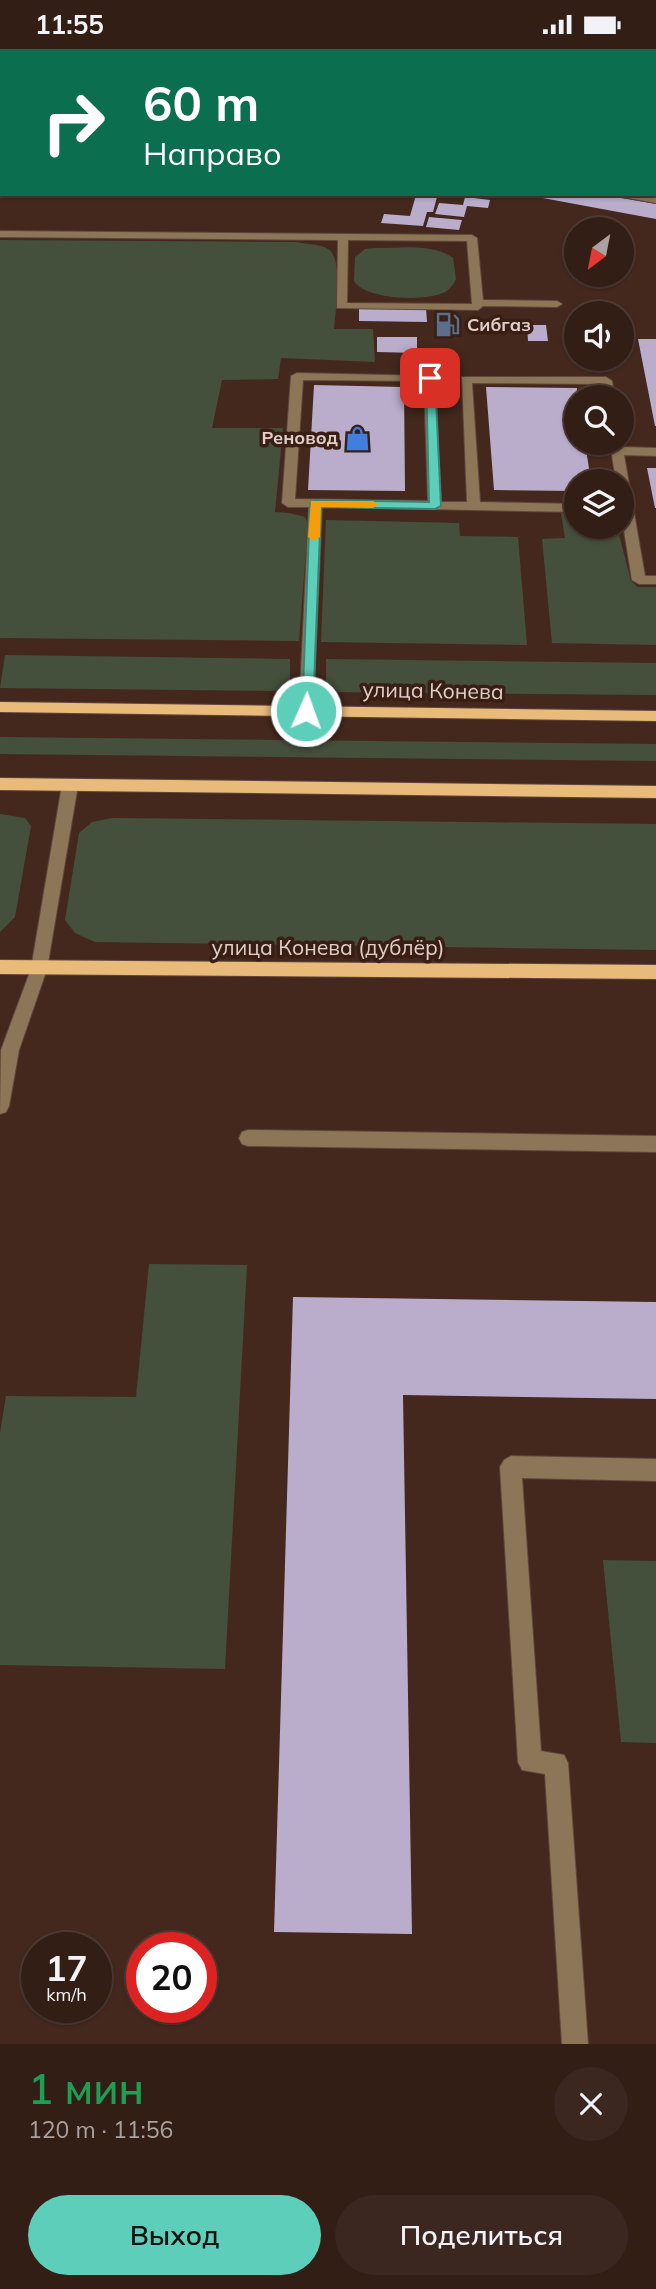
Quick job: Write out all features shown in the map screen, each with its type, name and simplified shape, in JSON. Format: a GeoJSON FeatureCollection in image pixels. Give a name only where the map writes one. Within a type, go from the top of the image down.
{"type":"FeatureCollection","features":[{"type":"Feature","properties":{"kind":"main road","name":"улица Конева"},"geometry":{"type":"LineString","coordinates":[[0,708],[656,716]]}},
{"type":"Feature","properties":{"kind":"main road"},"geometry":{"type":"LineString","coordinates":[[0,784],[656,792]]}},
{"type":"Feature","properties":{"kind":"main road","name":"улица Конева (дублёр)"},"geometry":{"type":"LineString","coordinates":[[0,967],[656,972]]}},
{"type":"Feature","properties":{"kind":"street"},"geometry":{"type":"LineString","coordinates":[[634,196],[656,200]]}},
{"type":"Feature","properties":{"kind":"street"},"geometry":{"type":"LineString","coordinates":[[0,234],[472,238],[478,307],[341,306],[344,237]]}},
{"type":"Feature","properties":{"kind":"street"},"geometry":{"type":"LineString","coordinates":[[478,303],[557,304]]}},
{"type":"Feature","properties":{"kind":"street"},"geometry":{"type":"LineString","coordinates":[[435,506],[430,378],[297,376],[288,503],[316,504],[435,506],[474,506],[564,508]]}},
{"type":"Feature","properties":{"kind":"street"},"geometry":{"type":"LineString","coordinates":[[474,506],[466,379],[606,381],[607,385]]}},
{"type":"Feature","properties":{"kind":"street"},"geometry":{"type":"LineString","coordinates":[[634,449],[656,452]]}},
{"type":"Feature","properties":{"kind":"street"},"geometry":{"type":"LineString","coordinates":[[306,711],[316,504]]}},
{"type":"Feature","properties":{"kind":"street"},"geometry":{"type":"LineString","coordinates":[[630,539],[639,580],[656,580]]}},
{"type":"Feature","properties":{"kind":"street"},"geometry":{"type":"LineString","coordinates":[[0,1106],[10,1050],[39,969],[70,785]]}},
{"type":"Feature","properties":{"kind":"street"},"geometry":{"type":"LineString","coordinates":[[248,1138],[656,1144]]}},
{"type":"Feature","properties":{"kind":"street"},"geometry":{"type":"LineString","coordinates":[[575,2044],[556,1763],[530,1762],[511,1467],[656,1470]]}},
{"type":"Feature","properties":{"kind":"green space"},"geometry":{"type":"Polygon","coordinates":[[[0,240],[296,242],[325,247],[333,254],[337,274],[334,329],[373,329],[375,362],[281,358],[278,379],[222,380],[212,428],[283,428],[275,512],[305,517],[308,524],[299,641],[0,638],[0,240]]]}},
{"type":"Feature","properties":{"kind":"green space"},"geometry":{"type":"Polygon","coordinates":[[[415,247],[445,253],[453,258],[456,279],[445,292],[424,297],[397,297],[371,292],[354,281],[355,257],[365,249],[415,247]]]}},
{"type":"Feature","properties":{"kind":"green space"},"geometry":{"type":"Polygon","coordinates":[[[326,520],[459,523],[460,536],[518,537],[527,645],[321,642],[326,520]]]}},
{"type":"Feature","properties":{"kind":"green space"},"geometry":{"type":"Polygon","coordinates":[[[542,539],[620,539],[631,581],[638,587],[656,587],[656,645],[552,643],[542,539]]]}},
{"type":"Feature","properties":{"kind":"green space"},"geometry":{"type":"Polygon","coordinates":[[[5,655],[290,659],[290,683],[284,691],[0,688],[5,655]]]}},
{"type":"Feature","properties":{"kind":"green space"},"geometry":{"type":"Polygon","coordinates":[[[326,659],[656,663],[656,695],[330,692],[326,683],[326,659]]]}},
{"type":"Feature","properties":{"kind":"green space"},"geometry":{"type":"Polygon","coordinates":[[[0,737],[656,744],[656,761],[0,754],[0,737]]]}},
{"type":"Feature","properties":{"kind":"green space"},"geometry":{"type":"Polygon","coordinates":[[[0,814],[25,818],[31,826],[15,917],[0,932],[0,814]]]}},
{"type":"Feature","properties":{"kind":"green space"},"geometry":{"type":"Polygon","coordinates":[[[112,818],[656,824],[656,950],[95,942],[75,933],[65,920],[79,833],[92,822],[112,818]]]}},
{"type":"Feature","properties":{"kind":"green space"},"geometry":{"type":"Polygon","coordinates":[[[149,1264],[247,1265],[225,1669],[0,1665],[0,1433],[6,1396],[136,1397],[149,1264]]]}},
{"type":"Feature","properties":{"kind":"green space"},"geometry":{"type":"Polygon","coordinates":[[[603,1560],[656,1561],[656,1743],[621,1742],[603,1560]]]}},
{"type":"Feature","properties":{"kind":"building"},"geometry":{"type":"Polygon","coordinates":[[[416,196],[437,197],[433,212],[427,212],[423,226],[381,223],[384,214],[410,216],[416,196]]]}},
{"type":"Feature","properties":{"kind":"building"},"geometry":{"type":"Polygon","coordinates":[[[532,196],[610,196],[656,204],[656,219],[532,196]]]}},
{"type":"Feature","properties":{"kind":"building"},"geometry":{"type":"Polygon","coordinates":[[[465,197],[490,200],[488,208],[467,206],[464,217],[435,214],[439,203],[463,205],[465,197]]]}},
{"type":"Feature","properties":{"kind":"building"},"geometry":{"type":"Polygon","coordinates":[[[429,217],[462,220],[459,230],[426,227],[429,217]]]}},
{"type":"Feature","properties":{"kind":"building"},"geometry":{"type":"Polygon","coordinates":[[[359,306],[426,308],[427,322],[359,321],[359,306]]]}},
{"type":"Feature","properties":{"kind":"building"},"geometry":{"type":"Polygon","coordinates":[[[527,325],[546,325],[548,341],[528,341],[527,325]]]}},
{"type":"Feature","properties":{"kind":"building"},"geometry":{"type":"Polygon","coordinates":[[[377,337],[417,337],[417,353],[377,352],[377,337]]]}},
{"type":"Feature","properties":{"kind":"building"},"geometry":{"type":"Polygon","coordinates":[[[638,339],[656,339],[656,426],[655,426],[638,339]]]}},
{"type":"Feature","properties":{"kind":"building","name":"Реновод"},"geometry":{"type":"Polygon","coordinates":[[[314,385],[404,387],[405,491],[308,490],[314,385]]]}},
{"type":"Feature","properties":{"kind":"building"},"geometry":{"type":"Polygon","coordinates":[[[486,387],[564,388],[564,455],[587,455],[589,469],[564,469],[564,491],[494,490],[486,387]]]}},
{"type":"Feature","properties":{"kind":"building"},"geometry":{"type":"Polygon","coordinates":[[[647,468],[656,468],[656,508],[655,508],[647,468]]]}},
{"type":"Feature","properties":{"kind":"building"},"geometry":{"type":"Polygon","coordinates":[[[293,1297],[656,1302],[656,1399],[403,1395],[412,1934],[274,1932],[293,1297]]]}},
{"type":"Feature","properties":{"kind":"slow traffic"},"geometry":{"type":"LineString","coordinates":[[314,537],[316,504],[373,504]]}},
{"type":"Feature","properties":{"kind":"place","name":"Сибгаз"},"geometry":{"type":"Point","coordinates":[447,325]}},
{"type":"Feature","properties":{"kind":"place","name":"Реновод"},"geometry":{"type":"Point","coordinates":[358,438]}},
{"type":"Feature","properties":{"kind":"route"},"geometry":{"type":"LineString","coordinates":[[306,711],[316,504],[435,506],[430,378]]}}]}
